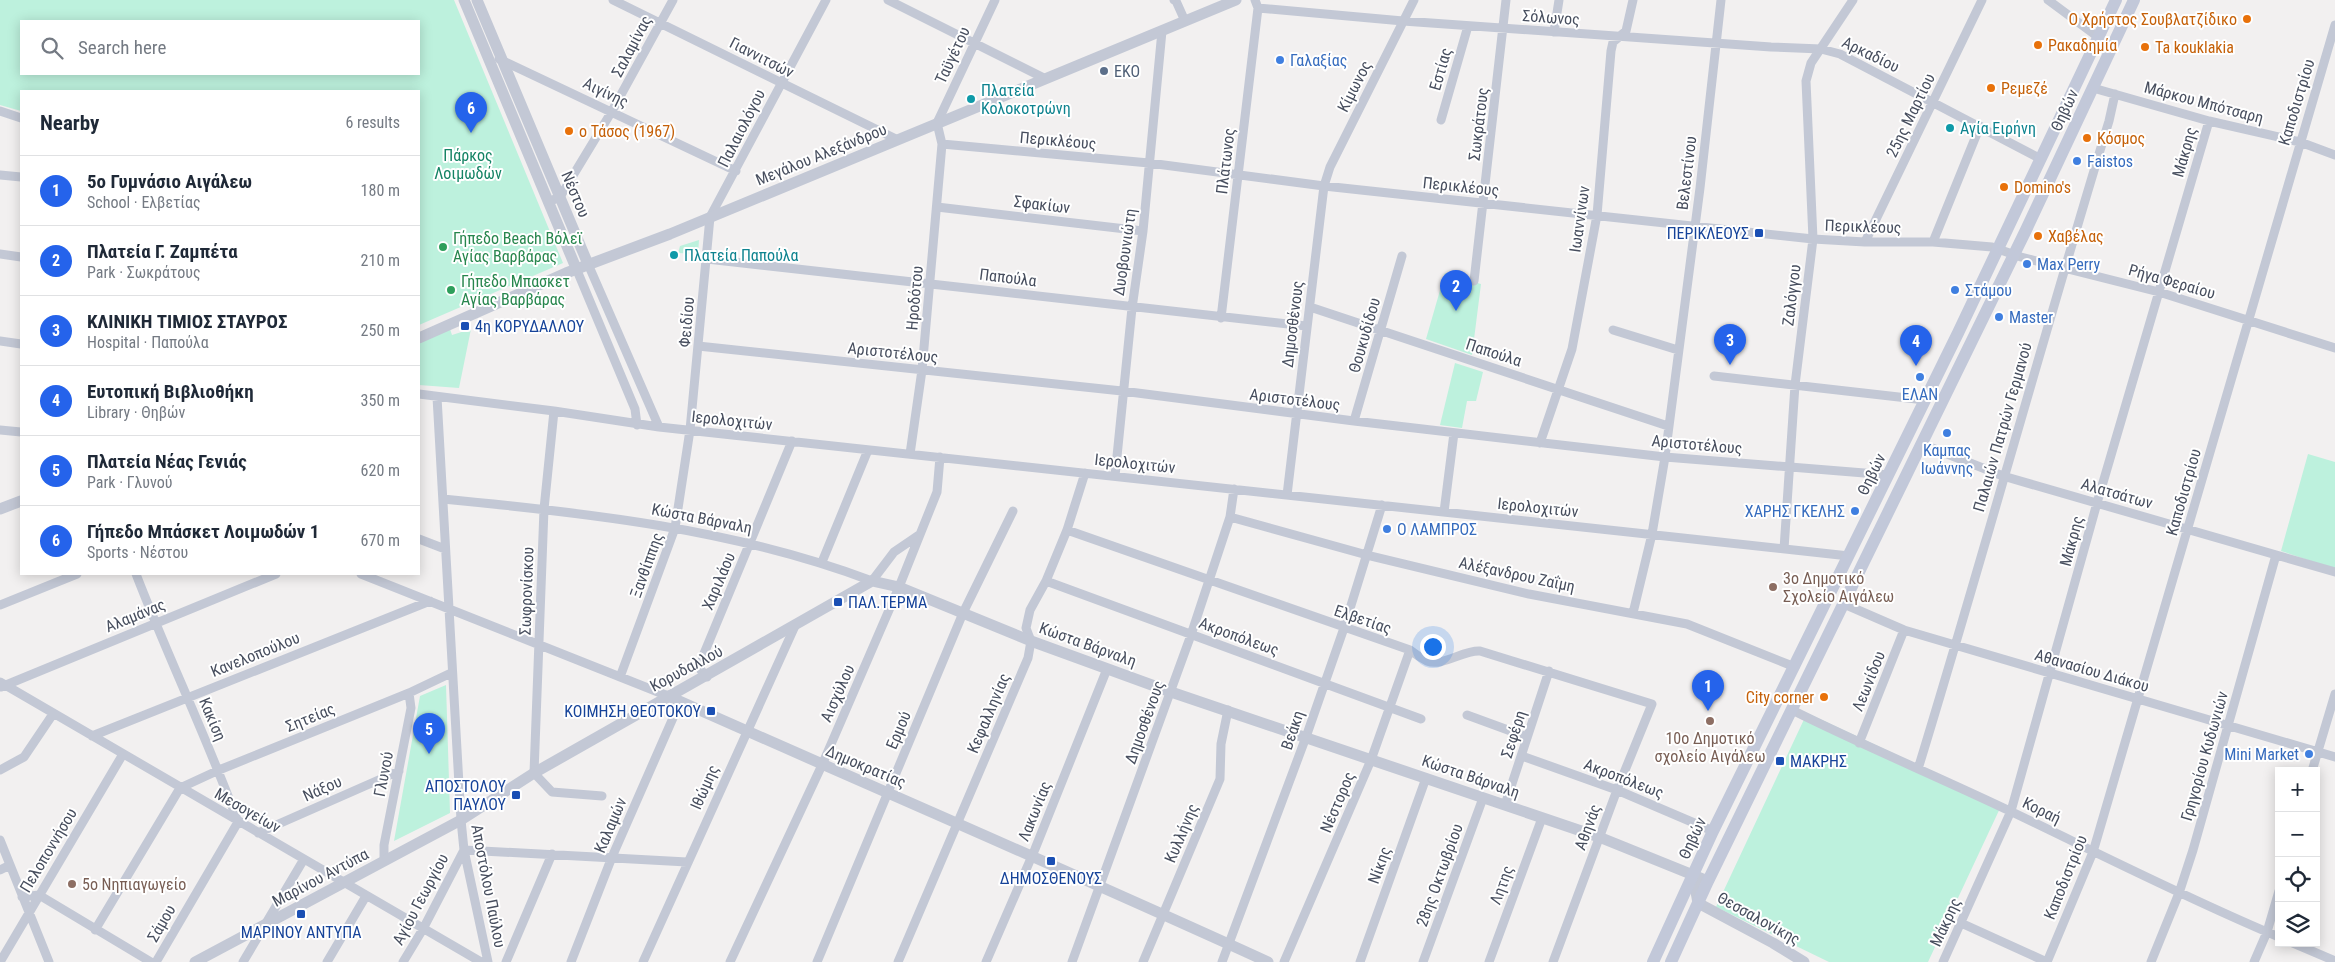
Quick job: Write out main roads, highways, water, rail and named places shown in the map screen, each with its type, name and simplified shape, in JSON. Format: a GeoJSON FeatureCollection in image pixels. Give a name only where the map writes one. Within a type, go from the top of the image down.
{"type":"FeatureCollection","features":[{"type":"Feature","properties":{"kind":"main road","name":"Θηβών"},"geometry":{"type":"LineString","coordinates":[[1653,962],[1713,831],[1925,400],[2116,0]]}},
{"type":"Feature","properties":{"kind":"main road","name":"Θηβών"},"geometry":{"type":"LineString","coordinates":[[1671,962],[1708,881],[2014,254],[2134,0]]}},
{"type":"Feature","properties":{"kind":"place","name":"Ο Χρήστος Σουβλατζίδικο"},"geometry":{"type":"Point","coordinates":[2247,19]}},
{"type":"Feature","properties":{"kind":"place","name":"Ρακαδημία"},"geometry":{"type":"Point","coordinates":[2038,45]}},
{"type":"Feature","properties":{"kind":"place","name":"Ta kouklakia"},"geometry":{"type":"Point","coordinates":[2145,47]}},
{"type":"Feature","properties":{"kind":"place","name":"Γαλαξίας"},"geometry":{"type":"Point","coordinates":[1280,60]}},
{"type":"Feature","properties":{"kind":"place","name":"EKO"},"geometry":{"type":"Point","coordinates":[1104,71]}},
{"type":"Feature","properties":{"kind":"place","name":"Ρεμεζέ"},"geometry":{"type":"Point","coordinates":[1991,88]}},
{"type":"Feature","properties":{"kind":"place","name":"Πλατεία Κολοκοτρώνη"},"geometry":{"type":"Point","coordinates":[971,99]}},
{"type":"Feature","properties":{"kind":"place","name":"Αγία Ειρήνη"},"geometry":{"type":"Point","coordinates":[1950,128]}},
{"type":"Feature","properties":{"kind":"place","name":"ο Τάσος (1967)"},"geometry":{"type":"Point","coordinates":[569,131]}},
{"type":"Feature","properties":{"kind":"place","name":"Γήπεδο Μπάσκετ Λοιμωδών 1"},"geometry":{"type":"Point","coordinates":[471,133]}},
{"type":"Feature","properties":{"kind":"place","name":"Κόσμος"},"geometry":{"type":"Point","coordinates":[2087,138]}},
{"type":"Feature","properties":{"kind":"place","name":"Faistos"},"geometry":{"type":"Point","coordinates":[2077,161]}},
{"type":"Feature","properties":{"kind":"place","name":"Domino's"},"geometry":{"type":"Point","coordinates":[2004,187]}},
{"type":"Feature","properties":{"kind":"place","name":"ΠΕΡΙΚΛΕΟΥΣ"},"geometry":{"type":"Point","coordinates":[1759,233]}},
{"type":"Feature","properties":{"kind":"place","name":"Χαβέλας"},"geometry":{"type":"Point","coordinates":[2038,236]}},
{"type":"Feature","properties":{"kind":"place","name":"Γήπεδο Beach Βόλεϊ Αγίας Βαρβάρας"},"geometry":{"type":"Point","coordinates":[443,247]}},
{"type":"Feature","properties":{"kind":"place","name":"Πλατεία Παπούλα"},"geometry":{"type":"Point","coordinates":[674,255]}},
{"type":"Feature","properties":{"kind":"place","name":"Max Perry"},"geometry":{"type":"Point","coordinates":[2027,264]}},
{"type":"Feature","properties":{"kind":"place","name":"Γήπεδο Μπασκετ Αγίας Βαρβάρας"},"geometry":{"type":"Point","coordinates":[451,290]}},
{"type":"Feature","properties":{"kind":"place","name":"Στάμου"},"geometry":{"type":"Point","coordinates":[1955,290]}},
{"type":"Feature","properties":{"kind":"place","name":"Πλατεία Γ. Ζαμπέτα"},"geometry":{"type":"Point","coordinates":[1456,311]}},
{"type":"Feature","properties":{"kind":"place","name":"Master"},"geometry":{"type":"Point","coordinates":[1999,317]}},
{"type":"Feature","properties":{"kind":"place","name":"4η ΚΟΡΥΔΑΛΛΟΥ"},"geometry":{"type":"Point","coordinates":[465,326]}},
{"type":"Feature","properties":{"kind":"place","name":"ΚΛΙΝΙΚΗ ΤΙΜΙΟΣ ΣΤΑΥΡΟΣ"},"geometry":{"type":"Point","coordinates":[1730,365]}},
{"type":"Feature","properties":{"kind":"place","name":"Ευτοπική Βιβλιοθήκη"},"geometry":{"type":"Point","coordinates":[1916,366]}},
{"type":"Feature","properties":{"kind":"place","name":"ΕΛΑΝ"},"geometry":{"type":"Point","coordinates":[1920,377]}},
{"type":"Feature","properties":{"kind":"place","name":"Καμπας Ιωάννης"},"geometry":{"type":"Point","coordinates":[1947,433]}},
{"type":"Feature","properties":{"kind":"place","name":"ΧΑΡΗΣ ΓΚΕΛΗΣ"},"geometry":{"type":"Point","coordinates":[1855,511]}},
{"type":"Feature","properties":{"kind":"place","name":"Ο ΛΑΜΠΡΟΣ"},"geometry":{"type":"Point","coordinates":[1387,529]}},
{"type":"Feature","properties":{"kind":"place","name":"3ο Δημοτικό Σχολείο Αιγάλεω"},"geometry":{"type":"Point","coordinates":[1773,587]}},
{"type":"Feature","properties":{"kind":"place","name":"ΠΑΛ.ΤΕΡΜΑ"},"geometry":{"type":"Point","coordinates":[838,602]}},
{"type":"Feature","properties":{"kind":"place","name":"City corner"},"geometry":{"type":"Point","coordinates":[1824,697]}},
{"type":"Feature","properties":{"kind":"place","name":"ΚΟΙΜΗΣΗ ΘΕΟΤΟΚΟΥ"},"geometry":{"type":"Point","coordinates":[711,711]}},
{"type":"Feature","properties":{"kind":"place","name":"5ο Γυμνάσιο Αιγάλεω"},"geometry":{"type":"Point","coordinates":[1708,711]}},
{"type":"Feature","properties":{"kind":"place","name":"10ο Δημοτικό σχολείο Αιγάλεω"},"geometry":{"type":"Point","coordinates":[1710,721]}},
{"type":"Feature","properties":{"kind":"place","name":"Πλατεία Νέας Γενιάς"},"geometry":{"type":"Point","coordinates":[429,754]}},
{"type":"Feature","properties":{"kind":"place","name":"Mini Market"},"geometry":{"type":"Point","coordinates":[2309,754]}},
{"type":"Feature","properties":{"kind":"place","name":"ΜΑΚΡΗΣ"},"geometry":{"type":"Point","coordinates":[1780,761]}},
{"type":"Feature","properties":{"kind":"place","name":"ΑΠΟΣΤΟΛΟΥ ΠΑΥΛΟΥ"},"geometry":{"type":"Point","coordinates":[516,795]}},
{"type":"Feature","properties":{"kind":"place","name":"ΔΗΜΟΣΘΕΝΟΥΣ"},"geometry":{"type":"Point","coordinates":[1051,861]}},
{"type":"Feature","properties":{"kind":"place","name":"5ο Νηπιαγωγείο"},"geometry":{"type":"Point","coordinates":[72,884]}},
{"type":"Feature","properties":{"kind":"place","name":"ΜΑΡΙΝΟΥ ΑΝΤΥΠΑ"},"geometry":{"type":"Point","coordinates":[301,914]}},
{"type":"Feature","properties":{"kind":"park label","name":"Πάρκος Λοιμωδών"},"geometry":{"type":"Point","coordinates":[468,164]}}]}
